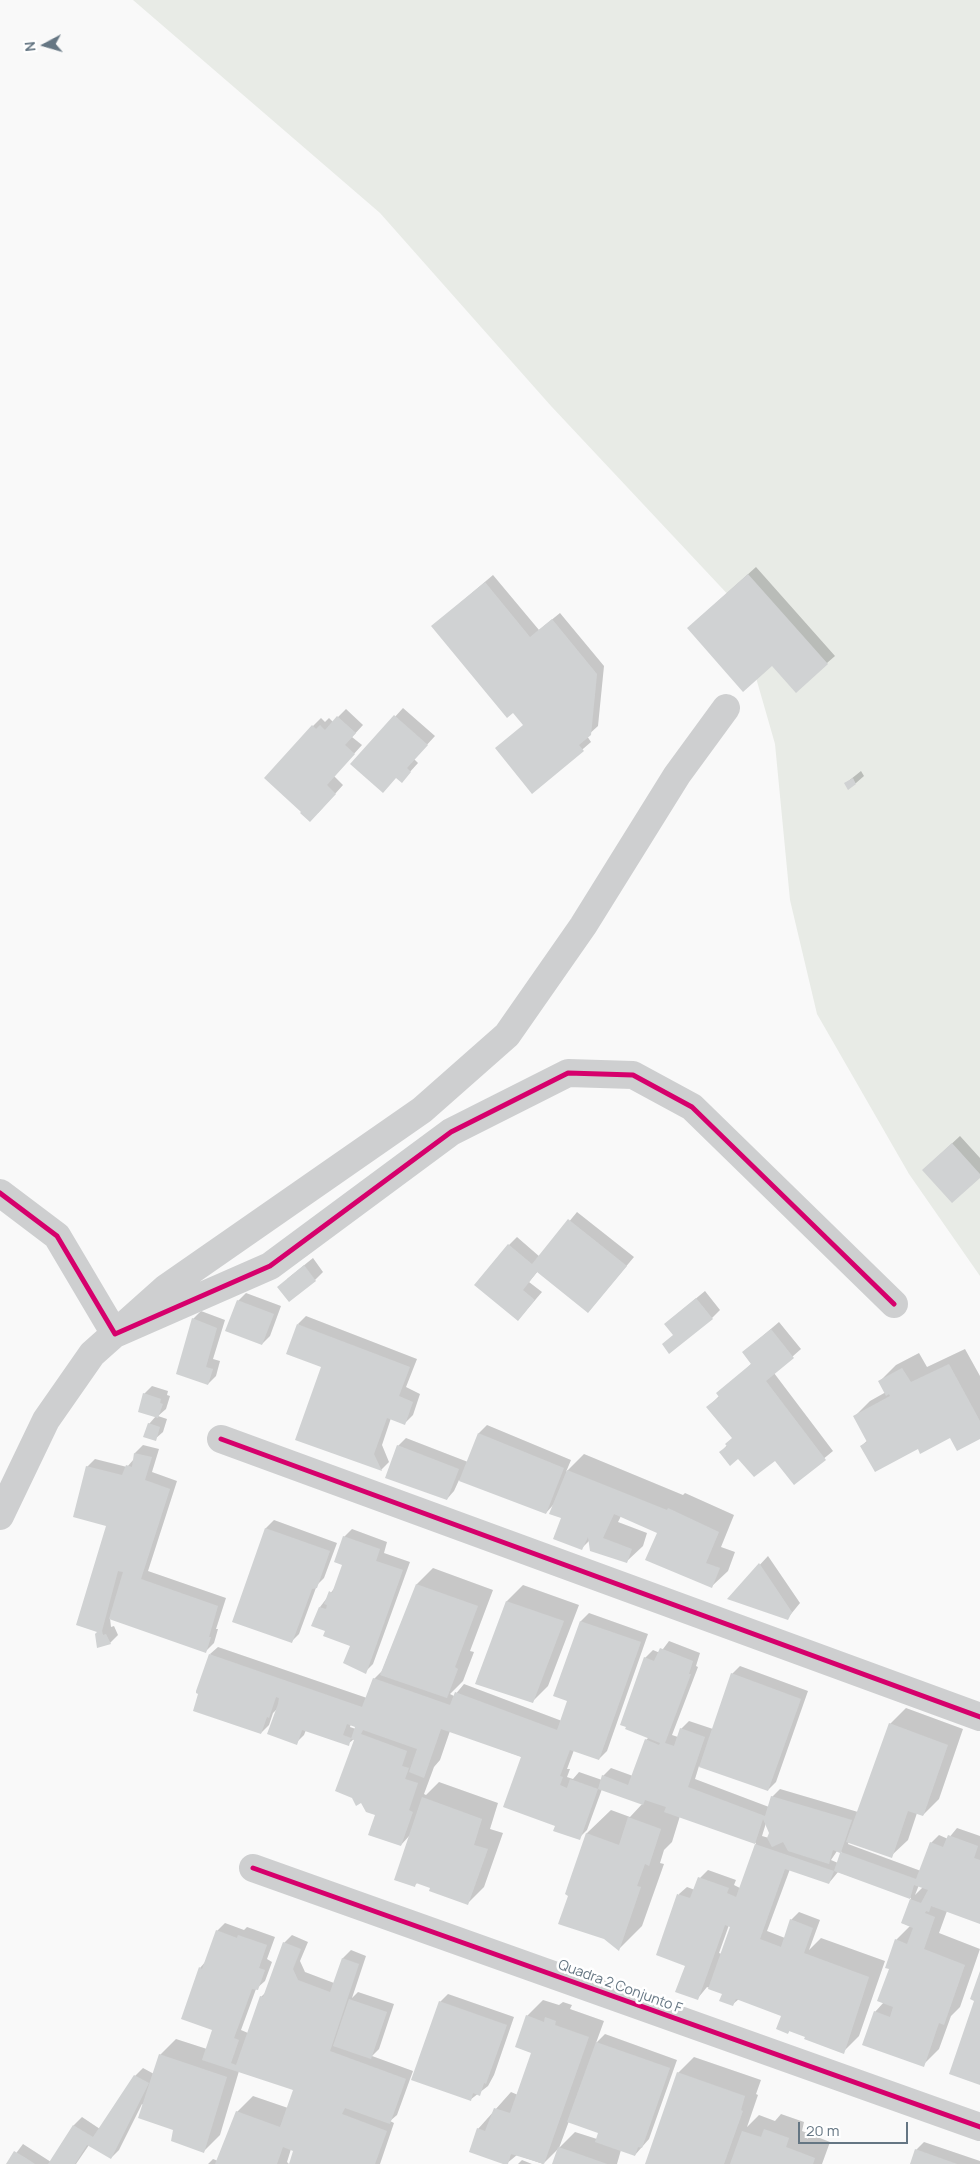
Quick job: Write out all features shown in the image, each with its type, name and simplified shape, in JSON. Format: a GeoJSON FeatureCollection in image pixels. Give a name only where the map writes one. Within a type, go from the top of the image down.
{"type":"FeatureCollection","features":[{"type":"Feature","properties":{"kind":"street"},"geometry":{"type":"LineString","coordinates":[[0,1516],[46,1420],[92,1354],[166,1288],[422,1110],[507,1035],[582,926],[677,775],[726,708]]}},
{"type":"Feature","properties":{"kind":"street"},"geometry":{"type":"LineString","coordinates":[[115,1334],[270,1266],[451,1132],[568,1073],[633,1075],[692,1107],[894,1304]]}},
{"type":"Feature","properties":{"kind":"street"},"geometry":{"type":"LineString","coordinates":[[0,1193],[56,1236],[115,1334]]}},
{"type":"Feature","properties":{"kind":"street"},"geometry":{"type":"LineString","coordinates":[[221,1439],[980,1717]]}},
{"type":"Feature","properties":{"kind":"street","name":"Quadra 2 Conjunto F"},"geometry":{"type":"LineString","coordinates":[[253,1868],[980,2127]]}},
{"type":"Feature","properties":{"kind":"shaded area"},"geometry":{"type":"Polygon","coordinates":[[[133,0],[980,0],[980,1276],[909,1174],[817,1014],[790,900],[775,744],[734,601],[551,406],[380,213],[133,0]]]}},
{"type":"Feature","properties":{"kind":"building"},"geometry":{"type":"Polygon","coordinates":[[[748,574],[828,664],[796,693],[772,666],[743,692],[687,628],[748,574]]]}},
{"type":"Feature","properties":{"kind":"building"},"geometry":{"type":"Polygon","coordinates":[[[485,582],[530,637],[552,619],[597,674],[591,735],[579,745],[584,751],[532,794],[495,748],[523,725],[513,713],[507,718],[431,626],[485,582]]]}},
{"type":"Feature","properties":{"kind":"building"},"geometry":{"type":"Polygon","coordinates":[[[394,715],[428,745],[407,768],[411,772],[402,783],[396,778],[383,793],[350,764],[394,715]]]}},
{"type":"Feature","properties":{"kind":"building"},"geometry":{"type":"Polygon","coordinates":[[[337,716],[356,733],[345,745],[355,754],[327,785],[336,794],[310,822],[264,778],[312,725],[316,729],[320,725],[325,730],[337,716]]]}},
{"type":"Feature","properties":{"kind":"building"},"geometry":{"type":"Polygon","coordinates":[[[853,778],[856,784],[848,790],[844,783],[853,778]]]}},
{"type":"Feature","properties":{"kind":"building"},"geometry":{"type":"Polygon","coordinates":[[[952,1143],[980,1174],[980,1178],[952,1203],[922,1170],[952,1143]]]}},
{"type":"Feature","properties":{"kind":"building"},"geometry":{"type":"Polygon","coordinates":[[[568,1219],[627,1266],[588,1313],[537,1272],[523,1290],[535,1300],[518,1321],[474,1285],[508,1244],[532,1264],[568,1219]]]}},
{"type":"Feature","properties":{"kind":"building"},"geometry":{"type":"Polygon","coordinates":[[[304,1265],[316,1281],[289,1302],[277,1287],[304,1265]]]}},
{"type":"Feature","properties":{"kind":"building"},"geometry":{"type":"Polygon","coordinates":[[[696,1298],[713,1319],[669,1354],[662,1344],[673,1335],[664,1324],[696,1298]]]}},
{"type":"Feature","properties":{"kind":"building"},"geometry":{"type":"Polygon","coordinates":[[[237,1300],[274,1314],[262,1345],[225,1331],[237,1300]]]}},
{"type":"Feature","properties":{"kind":"building"},"geometry":{"type":"Polygon","coordinates":[[[192,1318],[217,1328],[206,1367],[213,1369],[208,1385],[176,1374],[192,1318]]]}},
{"type":"Feature","properties":{"kind":"building"},"geometry":{"type":"Polygon","coordinates":[[[297,1324],[410,1367],[399,1396],[413,1402],[405,1425],[387,1418],[374,1454],[382,1471],[295,1440],[321,1367],[286,1354],[297,1324]]]}},
{"type":"Feature","properties":{"kind":"building"},"geometry":{"type":"Polygon","coordinates":[[[771,1329],[794,1358],[766,1381],[826,1460],[794,1485],[775,1461],[754,1477],[738,1459],[730,1466],[719,1452],[727,1446],[725,1444],[732,1438],[706,1407],[719,1397],[716,1393],[751,1364],[742,1352],[771,1329]]]}},
{"type":"Feature","properties":{"kind":"building"},"geometry":{"type":"Polygon","coordinates":[[[949,1364],[980,1421],[980,1439],[957,1451],[950,1438],[920,1454],[918,1449],[875,1472],[860,1446],[867,1442],[853,1416],[890,1396],[889,1394],[886,1396],[878,1381],[902,1368],[911,1382],[949,1364]]]}},
{"type":"Feature","properties":{"kind":"building"},"geometry":{"type":"Polygon","coordinates":[[[143,1393],[161,1399],[160,1403],[163,1404],[158,1418],[138,1412],[143,1393]]]}},
{"type":"Feature","properties":{"kind":"building"},"geometry":{"type":"Polygon","coordinates":[[[148,1423],[160,1427],[156,1441],[143,1437],[148,1423]]]}},
{"type":"Feature","properties":{"kind":"building"},"geometry":{"type":"Polygon","coordinates":[[[478,1433],[564,1468],[546,1514],[459,1481],[478,1433]]]}},
{"type":"Feature","properties":{"kind":"building"},"geometry":{"type":"Polygon","coordinates":[[[397,1445],[459,1469],[447,1500],[385,1478],[397,1445]]]}},
{"type":"Feature","properties":{"kind":"building"},"geometry":{"type":"Polygon","coordinates":[[[134,1453],[152,1457],[145,1480],[170,1489],[141,1579],[218,1606],[206,1653],[109,1619],[123,1572],[118,1571],[102,1631],[103,1635],[106,1634],[111,1644],[97,1648],[95,1634],[97,1632],[76,1625],[106,1526],[73,1517],[86,1466],[122,1475],[126,1465],[132,1467],[134,1453]]]}},
{"type":"Feature","properties":{"kind":"building"},"geometry":{"type":"Polygon","coordinates":[[[567,1470],[667,1510],[668,1508],[719,1532],[706,1563],[720,1568],[712,1588],[645,1560],[657,1533],[614,1514],[603,1538],[632,1549],[627,1563],[590,1551],[588,1537],[582,1550],[553,1539],[561,1518],[549,1514],[567,1470]]]}},
{"type":"Feature","properties":{"kind":"building"},"geometry":{"type":"Polygon","coordinates":[[[265,1528],[330,1551],[317,1588],[312,1589],[292,1643],[232,1622],[265,1528]]]}},
{"type":"Feature","properties":{"kind":"building"},"geometry":{"type":"Polygon","coordinates":[[[343,1536],[380,1549],[376,1561],[403,1570],[366,1674],[343,1663],[350,1646],[323,1636],[325,1631],[311,1626],[319,1607],[326,1609],[327,1605],[324,1604],[329,1591],[332,1593],[342,1565],[334,1562],[343,1536]]]}},
{"type":"Feature","properties":{"kind":"building"},"geometry":{"type":"Polygon","coordinates":[[[759,1563],[792,1612],[788,1620],[727,1599],[759,1563]]]}},
{"type":"Feature","properties":{"kind":"building"},"geometry":{"type":"Polygon","coordinates":[[[416,1584],[478,1606],[455,1667],[458,1669],[447,1698],[380,1675],[416,1584]]]}},
{"type":"Feature","properties":{"kind":"building"},"geometry":{"type":"Polygon","coordinates":[[[506,1601],[564,1621],[533,1703],[475,1684],[506,1601]]]}},
{"type":"Feature","properties":{"kind":"building"},"geometry":{"type":"Polygon","coordinates":[[[580,1621],[641,1642],[599,1760],[570,1750],[560,1776],[563,1777],[560,1785],[567,1788],[570,1779],[598,1789],[580,1840],[553,1831],[555,1826],[503,1807],[521,1757],[441,1729],[424,1778],[409,1772],[417,1749],[363,1730],[361,1734],[407,1751],[402,1766],[409,1768],[405,1779],[418,1783],[409,1810],[413,1812],[401,1846],[368,1835],[375,1815],[366,1812],[361,1803],[356,1806],[352,1798],[335,1791],[354,1740],[351,1739],[355,1727],[347,1724],[343,1735],[351,1738],[349,1746],[302,1730],[297,1745],[267,1734],[278,1704],[279,1698],[276,1697],[261,1734],[193,1711],[198,1694],[196,1691],[209,1654],[362,1707],[373,1678],[450,1705],[455,1692],[557,1730],[567,1701],[553,1696],[580,1621]]]}},
{"type":"Feature","properties":{"kind":"building"},"geometry":{"type":"Polygon","coordinates":[[[660,1648],[693,1661],[689,1674],[691,1674],[665,1743],[674,1746],[680,1728],[705,1737],[688,1787],[765,1816],[771,1796],[852,1820],[841,1852],[916,1879],[930,1842],[943,1847],[948,1835],[978,1846],[974,1858],[980,1860],[980,1924],[931,1906],[929,1912],[926,1911],[925,1913],[935,1917],[924,1949],[965,1965],[944,2025],[939,2023],[924,2067],[862,2045],[874,2011],[890,2017],[893,2007],[877,2001],[889,1969],[885,1968],[895,1939],[907,1944],[913,1928],[901,1923],[910,1899],[834,1871],[840,1853],[833,1850],[829,1864],[788,1851],[783,1842],[772,1847],[767,1838],[769,1833],[763,1819],[755,1844],[664,1812],[666,1807],[645,1800],[643,1805],[598,1789],[602,1775],[628,1785],[645,1739],[659,1745],[660,1743],[625,1729],[626,1727],[620,1725],[644,1657],[654,1661],[660,1648]],[[914,1885],[910,1899],[921,1903],[928,1890],[914,1885]]]}},
{"type":"Feature","properties":{"kind":"building"},"geometry":{"type":"Polygon","coordinates":[[[731,1673],[801,1699],[768,1791],[699,1767],[731,1673]]]}},
{"type":"Feature","properties":{"kind":"building"},"geometry":{"type":"Polygon","coordinates":[[[889,1723],[948,1745],[924,1814],[923,1816],[908,1811],[892,1858],[846,1842],[889,1723]]]}},
{"type":"Feature","properties":{"kind":"building"},"geometry":{"type":"Polygon","coordinates":[[[422,1797],[482,1819],[474,1845],[488,1849],[468,1905],[429,1891],[430,1888],[416,1883],[415,1887],[394,1880],[422,1797]]]}},
{"type":"Feature","properties":{"kind":"building"},"geometry":{"type":"Polygon","coordinates":[[[628,1817],[661,1829],[649,1866],[645,1864],[637,1886],[641,1887],[619,1951],[604,1939],[558,1924],[568,1896],[565,1894],[586,1833],[619,1845],[628,1817]]]}},
{"type":"Feature","properties":{"kind":"building"},"geometry":{"type":"Polygon","coordinates":[[[755,1844],[834,1871],[829,1884],[785,1869],[760,1939],[781,1947],[790,1919],[813,1928],[804,1953],[869,1977],[844,2054],[804,2039],[805,2037],[789,2031],[788,2034],[776,2029],[781,2016],[736,1999],[733,2006],[719,2001],[722,1994],[708,1989],[730,1927],[725,1925],[698,2000],[675,1992],[685,1966],[656,1955],[677,1894],[690,1898],[698,1877],[729,1888],[727,1893],[736,1897],[755,1844]]]}},
{"type":"Feature","properties":{"kind":"building"},"geometry":{"type":"Polygon","coordinates":[[[216,1930],[237,1938],[238,1935],[267,1945],[259,1968],[265,1970],[258,1990],[252,1989],[234,2038],[239,2040],[231,2063],[236,2065],[260,1996],[263,1997],[283,1942],[301,1949],[293,1969],[298,1980],[330,1992],[342,1958],[359,1964],[330,2051],[406,2079],[390,2124],[345,2108],[342,2114],[387,2131],[375,2164],[289,2164],[293,2151],[283,2147],[277,2164],[215,2164],[236,2111],[280,2127],[293,2090],[202,2060],[212,2030],[181,2019],[199,1967],[202,1969],[216,1930]]]}},
{"type":"Feature","properties":{"kind":"building"},"geometry":{"type":"Polygon","coordinates":[[[980,1971],[980,2085],[949,2074],[974,2001],[970,1999],[980,1971]]]}},
{"type":"Feature","properties":{"kind":"building"},"geometry":{"type":"Polygon","coordinates":[[[349,1999],[387,2012],[371,2059],[333,2046],[349,1999]]]}},
{"type":"Feature","properties":{"kind":"building"},"geometry":{"type":"Polygon","coordinates":[[[439,2001],[507,2025],[486,2084],[484,2083],[480,2096],[473,2093],[471,2101],[411,2080],[439,2001]]]}},
{"type":"Feature","properties":{"kind":"building"},"geometry":{"type":"Polygon","coordinates":[[[526,2015],[544,2022],[545,2017],[556,2021],[555,2025],[589,2037],[544,2164],[511,2154],[508,2164],[503,2164],[469,2152],[477,2128],[485,2131],[494,2108],[510,2113],[531,2053],[515,2047],[526,2015]]]}},
{"type":"Feature","properties":{"kind":"building"},"geometry":{"type":"Polygon","coordinates":[[[596,2042],[670,2068],[642,2148],[638,2147],[635,2156],[595,2142],[598,2133],[567,2122],[596,2042]]]}},
{"type":"Feature","properties":{"kind":"building"},"geometry":{"type":"Polygon","coordinates":[[[159,2054],[227,2077],[204,2153],[171,2141],[173,2130],[138,2118],[159,2054]]]}},
{"type":"Feature","properties":{"kind":"building"},"geometry":{"type":"Polygon","coordinates":[[[677,2072],[745,2096],[741,2110],[743,2111],[724,2164],[645,2164],[677,2072]]]}},
{"type":"Feature","properties":{"kind":"building"},"geometry":{"type":"Polygon","coordinates":[[[134,2075],[149,2083],[111,2159],[87,2145],[75,2164],[48,2164],[73,2125],[93,2137],[134,2075]]]}},
{"type":"Feature","properties":{"kind":"building"},"geometry":{"type":"Polygon","coordinates":[[[764,2129],[789,2138],[786,2147],[815,2158],[813,2164],[730,2164],[742,2131],[761,2137],[764,2129]]]}},
{"type":"Feature","properties":{"kind":"building"},"geometry":{"type":"Polygon","coordinates":[[[558,2147],[576,2153],[607,2164],[552,2164],[558,2147]]]}},
{"type":"Feature","properties":{"kind":"building"},"geometry":{"type":"Polygon","coordinates":[[[915,2149],[957,2164],[910,2164],[915,2149]]]}},
{"type":"Feature","properties":{"kind":"building"},"geometry":{"type":"Polygon","coordinates":[[[14,2151],[26,2158],[35,2164],[6,2164],[14,2151]]]}},
{"type":"Feature","properties":{"kind":"cycle path"},"geometry":{"type":"LineString","coordinates":[[0,1193],[57,1236],[115,1334],[270,1266],[451,1132],[568,1073],[633,1075],[692,1107],[894,1304]]}},
{"type":"Feature","properties":{"kind":"cycle path"},"geometry":{"type":"LineString","coordinates":[[221,1439],[980,1717]]}},
{"type":"Feature","properties":{"kind":"cycle path"},"geometry":{"type":"LineString","coordinates":[[253,1868],[980,2127]]}}]}
